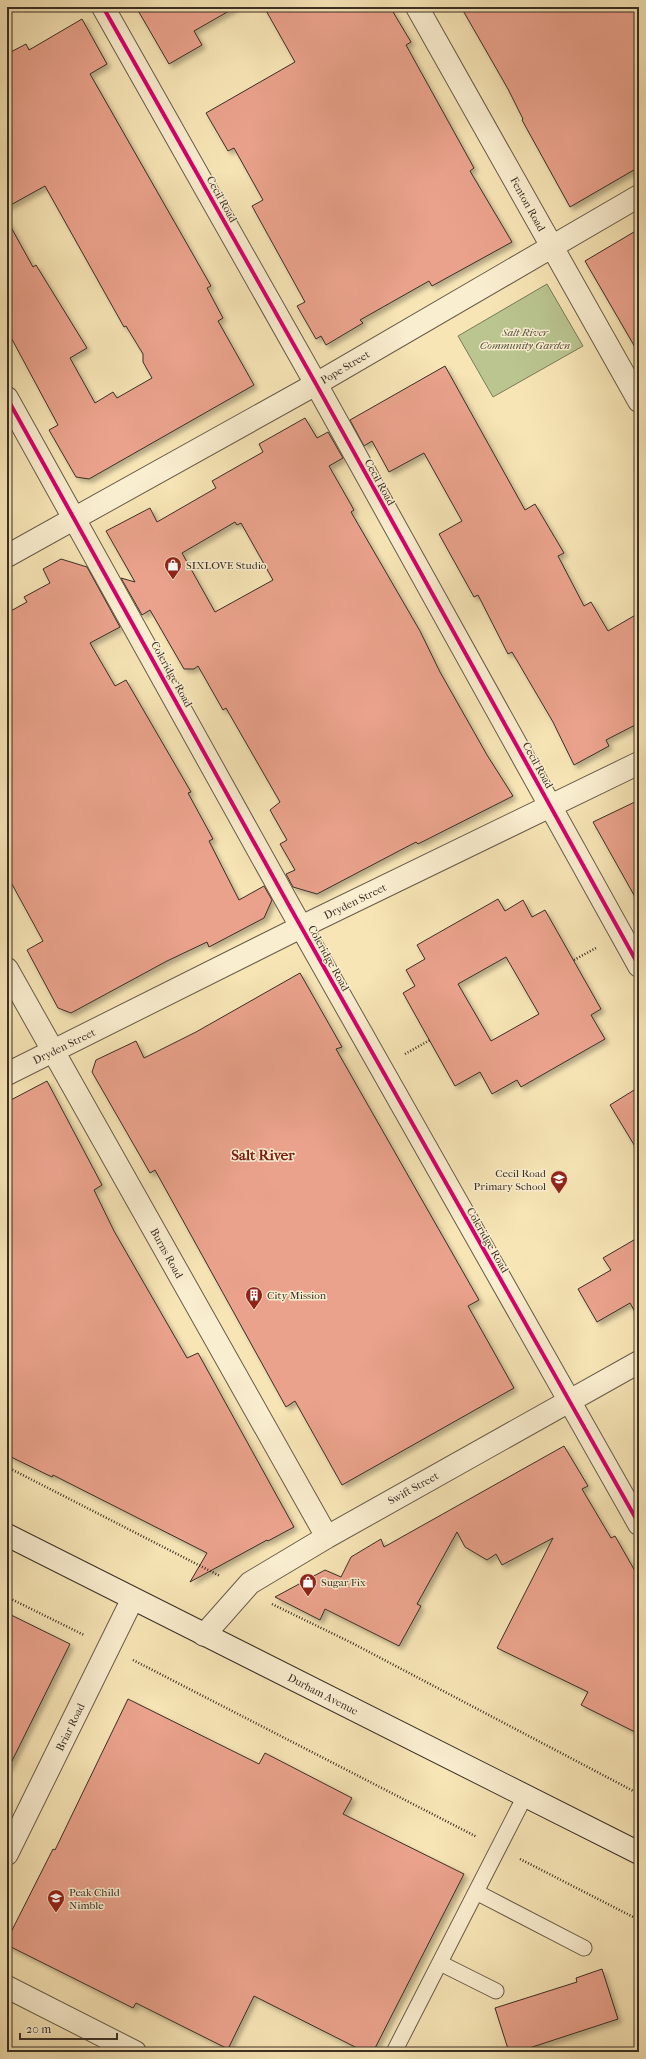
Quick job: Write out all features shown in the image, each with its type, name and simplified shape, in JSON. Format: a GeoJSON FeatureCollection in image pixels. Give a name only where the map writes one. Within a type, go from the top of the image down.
{"type":"FeatureCollection","features":[{"type":"Feature","properties":{"kind":"street","name":"Cecil Road"},"geometry":{"type":"LineString","coordinates":[[103,7],[316,384],[639,966]]}},
{"type":"Feature","properties":{"kind":"street","name":"Fenton Road"},"geometry":{"type":"LineString","coordinates":[[417,7],[639,401]]}},
{"type":"Feature","properties":{"kind":"street","name":"Pope Street"},"geometry":{"type":"LineString","coordinates":[[7,556],[316,384],[639,196]]}},
{"type":"Feature","properties":{"kind":"street","name":"Coleridge Road"},"geometry":{"type":"LineString","coordinates":[[7,398],[301,927],[639,1524]]}},
{"type":"Feature","properties":{"kind":"street","name":"Dryden Street"},"geometry":{"type":"LineString","coordinates":[[7,1074],[301,927],[639,763]]}},
{"type":"Feature","properties":{"kind":"street","name":"Burns Road"},"geometry":{"type":"LineString","coordinates":[[7,969],[327,1537]]}},
{"type":"Feature","properties":{"kind":"street","name":"Swift Street"},"geometry":{"type":"LineString","coordinates":[[204,1635],[250,1583],[327,1537],[639,1362]]}},
{"type":"Feature","properties":{"kind":"street","name":"Durham Avenue"},"geometry":{"type":"LineString","coordinates":[[7,1535],[132,1600],[639,1853]]}},
{"type":"Feature","properties":{"kind":"street","name":"Briar Road"},"geometry":{"type":"LineString","coordinates":[[7,1854],[132,1600]]}},
{"type":"Feature","properties":{"kind":"street"},"geometry":{"type":"LineString","coordinates":[[7,1987],[135,2052]]}},
{"type":"Feature","properties":{"kind":"lane"},"geometry":{"type":"LineString","coordinates":[[394,2052],[525,1796]]}},
{"type":"Feature","properties":{"kind":"lane"},"geometry":{"type":"LineString","coordinates":[[476,1892],[584,1948]]}},
{"type":"Feature","properties":{"kind":"lane"},"geometry":{"type":"LineString","coordinates":[[440,1963],[496,1991]]}},
{"type":"Feature","properties":{"kind":"path"},"geometry":{"type":"LineString","coordinates":[[7,1468],[352,1643],[639,1794]]}},
{"type":"Feature","properties":{"kind":"path"},"geometry":{"type":"LineString","coordinates":[[7,1597],[639,1920]]}},
{"type":"Feature","properties":{"kind":"green space","name":"Salt River Community Garden"},"geometry":{"type":"Polygon","coordinates":[[[547,284],[583,346],[493,397],[458,336],[547,284]]]}},
{"type":"Feature","properties":{"kind":"building"},"geometry":{"type":"Polygon","coordinates":[[[136,7],[236,7],[194,31],[202,45],[169,64],[136,7]]]}},
{"type":"Feature","properties":{"kind":"building"},"geometry":{"type":"Polygon","coordinates":[[[264,7],[390,7],[411,42],[406,45],[474,168],[470,171],[512,242],[432,286],[429,281],[360,320],[363,323],[326,345],[321,336],[316,339],[297,306],[305,302],[252,206],[263,200],[234,148],[228,151],[206,113],[295,62],[264,7]]]}},
{"type":"Feature","properties":{"kind":"building"},"geometry":{"type":"Polygon","coordinates":[[[461,7],[639,7],[639,167],[570,207],[522,120],[523,119],[508,89],[461,7]]]}},
{"type":"Feature","properties":{"kind":"building"},"geometry":{"type":"Polygon","coordinates":[[[82,19],[107,64],[90,74],[211,286],[207,288],[223,318],[218,321],[254,385],[89,479],[76,477],[49,430],[58,425],[7,330],[7,220],[33,267],[36,265],[87,348],[70,358],[95,403],[113,392],[117,398],[152,378],[143,362],[143,354],[126,326],[124,327],[45,186],[7,207],[7,54],[26,44],[29,50],[82,19]]]}},
{"type":"Feature","properties":{"kind":"building"},"geometry":{"type":"Polygon","coordinates":[[[639,229],[639,354],[585,261],[639,229]]]}},
{"type":"Feature","properties":{"kind":"building"},"geometry":{"type":"Polygon","coordinates":[[[445,366],[525,510],[535,504],[564,553],[558,556],[584,606],[591,602],[608,631],[639,613],[639,723],[606,740],[609,746],[574,765],[553,722],[512,652],[508,654],[478,595],[474,597],[439,534],[462,521],[424,453],[389,472],[372,441],[364,446],[350,420],[445,366]]]}},
{"type":"Feature","properties":{"kind":"building"},"geometry":{"type":"Polygon","coordinates":[[[305,418],[317,438],[328,432],[343,458],[329,466],[354,510],[351,512],[420,631],[440,672],[487,755],[513,796],[418,844],[416,842],[317,894],[293,887],[286,874],[295,870],[280,844],[287,840],[270,810],[280,802],[226,708],[223,710],[198,666],[194,669],[184,669],[150,610],[142,615],[121,578],[135,582],[106,531],[150,508],[157,522],[216,488],[212,481],[263,452],[259,444],[305,418]],[[235,522],[182,553],[215,612],[273,580],[241,523],[237,525],[235,522]]]}},
{"type":"Feature","properties":{"kind":"building"},"geometry":{"type":"Polygon","coordinates":[[[61,559],[87,567],[120,627],[90,643],[115,686],[126,680],[191,792],[188,793],[213,839],[209,841],[239,900],[264,886],[272,900],[264,918],[209,947],[207,942],[167,961],[71,1013],[58,1008],[27,950],[43,941],[7,875],[7,613],[27,602],[24,597],[50,583],[43,569],[61,559]]]}},
{"type":"Feature","properties":{"kind":"building"},"geometry":{"type":"Polygon","coordinates":[[[639,800],[639,904],[593,822],[639,800]]]}},
{"type":"Feature","properties":{"kind":"building"},"geometry":{"type":"Polygon","coordinates":[[[498,899],[505,911],[523,900],[532,917],[545,910],[601,1009],[591,1015],[605,1039],[521,1087],[517,1080],[492,1094],[480,1072],[455,1086],[403,993],[415,986],[406,970],[425,959],[417,945],[498,899]],[[506,957],[458,984],[491,1041],[539,1014],[506,957]]]}},
{"type":"Feature","properties":{"kind":"building"},"geometry":{"type":"Polygon","coordinates":[[[300,973],[342,1047],[336,1049],[479,1300],[468,1306],[514,1388],[342,1485],[295,1401],[286,1407],[155,1170],[150,1173],[92,1072],[96,1060],[136,1041],[144,1058],[196,1032],[300,973]]]}},
{"type":"Feature","properties":{"kind":"building"},"geometry":{"type":"Polygon","coordinates":[[[47,1081],[102,1185],[94,1190],[114,1231],[187,1358],[198,1353],[294,1527],[190,1582],[207,1553],[53,1475],[52,1477],[7,1455],[7,1102],[47,1081]]]}},
{"type":"Feature","properties":{"kind":"building"},"geometry":{"type":"Polygon","coordinates":[[[639,1087],[639,1153],[610,1105],[639,1087]]]}},
{"type":"Feature","properties":{"kind":"building"},"geometry":{"type":"Polygon","coordinates":[[[639,1237],[639,1319],[630,1303],[597,1322],[578,1289],[611,1270],[603,1258],[639,1237]]]}},
{"type":"Feature","properties":{"kind":"building"},"geometry":{"type":"Polygon","coordinates":[[[564,1446],[588,1486],[582,1489],[611,1538],[615,1536],[639,1578],[639,1734],[581,1705],[588,1692],[497,1648],[553,1538],[502,1565],[496,1554],[487,1560],[465,1547],[457,1532],[417,1604],[421,1606],[399,1646],[325,1609],[320,1620],[275,1597],[325,1570],[341,1577],[351,1557],[381,1539],[384,1547],[564,1446]]]}},
{"type":"Feature","properties":{"kind":"building"},"geometry":{"type":"Polygon","coordinates":[[[7,1613],[70,1644],[7,1771],[7,1613]]]}},
{"type":"Feature","properties":{"kind":"building"},"geometry":{"type":"Polygon","coordinates":[[[128,1699],[259,1764],[265,1753],[352,1798],[343,1814],[464,1874],[373,2052],[365,2052],[254,1996],[228,2049],[136,2003],[133,2008],[7,1945],[7,1940],[53,1849],[55,1850],[128,1699]]]}},
{"type":"Feature","properties":{"kind":"building"},"geometry":{"type":"Polygon","coordinates":[[[602,1969],[618,2019],[517,2052],[509,2052],[495,2008],[577,1982],[576,1978],[602,1969]]]}},
{"type":"Feature","properties":{"kind":"cycle path"},"geometry":{"type":"LineString","coordinates":[[103,7],[316,384],[639,966]]}},
{"type":"Feature","properties":{"kind":"cycle path"},"geometry":{"type":"LineString","coordinates":[[7,398],[291,909],[639,1524]]}},
{"type":"Feature","properties":{"kind":"place","name":"SIXLOVE Studio"},"geometry":{"type":"Point","coordinates":[173,580]}},
{"type":"Feature","properties":{"kind":"place","name":"Cecil Road Primary School"},"geometry":{"type":"Point","coordinates":[559,1194]}},
{"type":"Feature","properties":{"kind":"place","name":"City Mission"},"geometry":{"type":"Point","coordinates":[254,1310]}},
{"type":"Feature","properties":{"kind":"place","name":"Sugar Fix"},"geometry":{"type":"Point","coordinates":[308,1597]}},
{"type":"Feature","properties":{"kind":"place","name":"Peak Child Nimble"},"geometry":{"type":"Point","coordinates":[56,1913]}},
{"type":"Feature","properties":{"kind":"district","name":"Salt River"},"geometry":{"type":"Point","coordinates":[263,1155]}}]}
